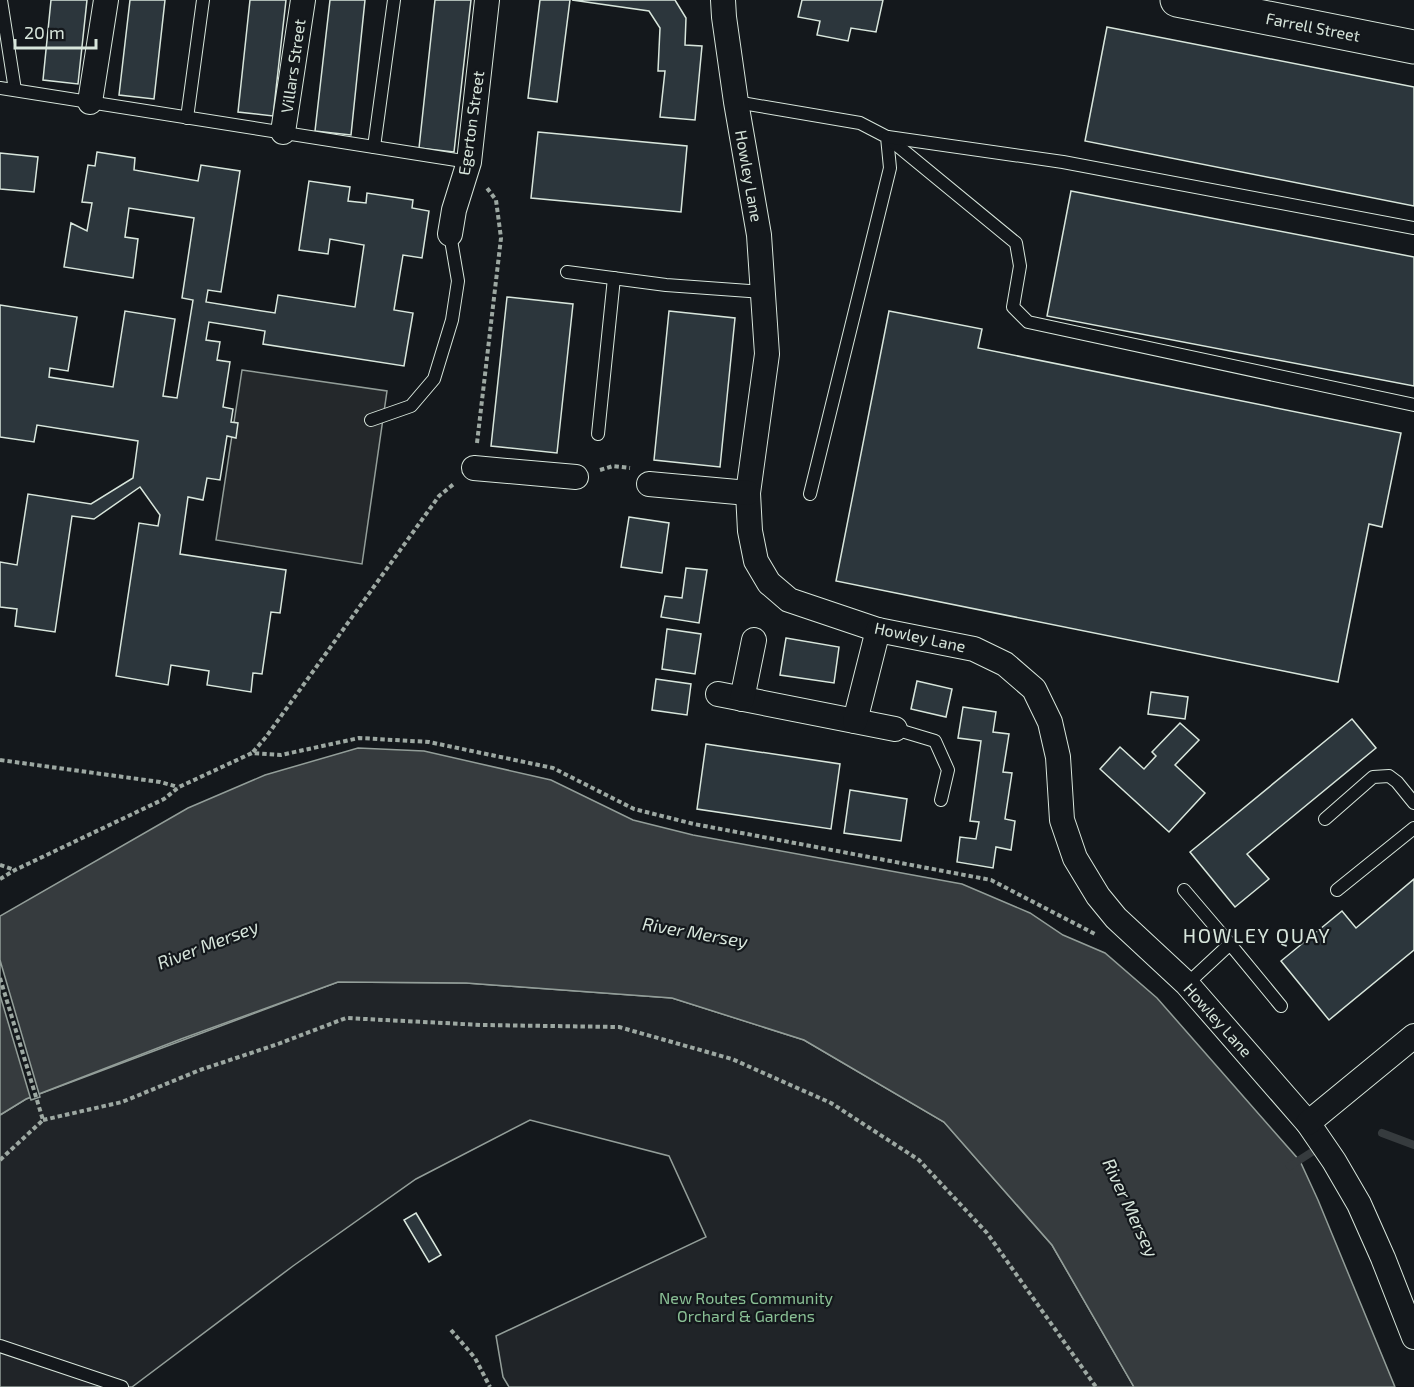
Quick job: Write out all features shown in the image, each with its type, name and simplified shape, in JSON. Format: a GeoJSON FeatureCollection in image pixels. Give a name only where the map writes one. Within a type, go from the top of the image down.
{"type":"FeatureCollection","features":[{"type":"Feature","properties":{"kind":"street"},"geometry":{"type":"LineString","coordinates":[[90,102],[106,0]]}},
{"type":"Feature","properties":{"kind":"street","name":"Villars Street"},"geometry":{"type":"LineString","coordinates":[[283,132],[303,0]]}},
{"type":"Feature","properties":{"kind":"street","name":"Egerton Street"},"geometry":{"type":"LineString","coordinates":[[450,234],[454,210],[469,162],[487,0]]}},
{"type":"Feature","properties":{"kind":"street","name":"Howley Lane"},"geometry":{"type":"LineString","coordinates":[[723,0],[736,102],[759,235],[767,354],[748,493],[750,531],[756,561],[769,584],[789,600],[878,630],[974,649],[1005,664],[1034,689],[1050,722],[1058,757],[1062,820],[1075,858],[1098,896],[1116,918],[1187,984],[1308,1123],[1359,1204],[1414,1337]]}},
{"type":"Feature","properties":{"kind":"street","name":"Farrell Street"},"geometry":{"type":"LineString","coordinates":[[1177,0],[1414,47]]}},
{"type":"Feature","properties":{"kind":"street"},"geometry":{"type":"LineString","coordinates":[[474,468],[576,477]]}},
{"type":"Feature","properties":{"kind":"street"},"geometry":{"type":"LineString","coordinates":[[649,484],[748,493]]}},
{"type":"Feature","properties":{"kind":"street"},"geometry":{"type":"LineString","coordinates":[[855,721],[878,630]]}},
{"type":"Feature","properties":{"kind":"street"},"geometry":{"type":"LineString","coordinates":[[742,699],[754,640]]}},
{"type":"Feature","properties":{"kind":"street"},"geometry":{"type":"LineString","coordinates":[[718,694],[895,729]]}},
{"type":"Feature","properties":{"kind":"street"},"geometry":{"type":"LineString","coordinates":[[1308,1123],[1414,1036]]}},
{"type":"Feature","properties":{"kind":"lane"},"geometry":{"type":"LineString","coordinates":[[1,0],[15,90]]}},
{"type":"Feature","properties":{"kind":"lane"},"geometry":{"type":"LineString","coordinates":[[187,118],[203,0]]}},
{"type":"Feature","properties":{"kind":"lane"},"geometry":{"type":"LineString","coordinates":[[375,147],[394,0]]}},
{"type":"Feature","properties":{"kind":"lane"},"geometry":{"type":"LineString","coordinates":[[0,88],[469,162]]}},
{"type":"Feature","properties":{"kind":"lane"},"geometry":{"type":"LineString","coordinates":[[736,102],[860,123],[887,137],[1016,243],[1020,266],[1013,307],[1028,322],[1414,405]]}},
{"type":"Feature","properties":{"kind":"lane"},"geometry":{"type":"LineString","coordinates":[[887,137],[1063,162],[1414,228]]}},
{"type":"Feature","properties":{"kind":"lane"},"geometry":{"type":"LineString","coordinates":[[810,494],[890,168],[887,137]]}},
{"type":"Feature","properties":{"kind":"lane","name":"Egerton Street"},"geometry":{"type":"LineString","coordinates":[[371,420],[411,406],[434,379],[452,320],[458,281],[450,234]]}},
{"type":"Feature","properties":{"kind":"lane"},"geometry":{"type":"LineString","coordinates":[[567,272],[666,285],[763,292]]}},
{"type":"Feature","properties":{"kind":"lane"},"geometry":{"type":"LineString","coordinates":[[598,434],[614,278]]}},
{"type":"Feature","properties":{"kind":"lane"},"geometry":{"type":"LineString","coordinates":[[895,729],[935,741],[948,770],[941,800]]}},
{"type":"Feature","properties":{"kind":"lane"},"geometry":{"type":"LineString","coordinates":[[1325,819],[1373,777],[1389,776],[1414,803]]}},
{"type":"Feature","properties":{"kind":"lane"},"geometry":{"type":"LineString","coordinates":[[1337,890],[1414,828]]}},
{"type":"Feature","properties":{"kind":"lane"},"geometry":{"type":"LineString","coordinates":[[1184,890],[1281,1006]]}},
{"type":"Feature","properties":{"kind":"lane"},"geometry":{"type":"LineString","coordinates":[[1187,984],[1230,944]]}},
{"type":"Feature","properties":{"kind":"lane"},"geometry":{"type":"LineString","coordinates":[[0,1346],[122,1387]]}},
{"type":"Feature","properties":{"kind":"path"},"geometry":{"type":"LineString","coordinates":[[0,879],[164,799],[178,787],[252,753],[266,737],[439,496],[474,468],[501,238],[496,200],[469,162]]}},
{"type":"Feature","properties":{"kind":"path"},"geometry":{"type":"LineString","coordinates":[[576,477],[613,466],[651,471],[649,484]]}},
{"type":"Feature","properties":{"kind":"path"},"geometry":{"type":"LineString","coordinates":[[252,753],[281,755],[359,738],[429,742],[553,768],[634,809],[694,824],[991,880],[1094,934],[1102,941]]}},
{"type":"Feature","properties":{"kind":"path"},"geometry":{"type":"LineString","coordinates":[[0,760],[160,782],[178,787]]}},
{"type":"Feature","properties":{"kind":"path"},"geometry":{"type":"LineString","coordinates":[[0,865],[15,870]]}},
{"type":"Feature","properties":{"kind":"path"},"geometry":{"type":"LineString","coordinates":[[0,978],[43,1120]]}},
{"type":"Feature","properties":{"kind":"path"},"geometry":{"type":"LineString","coordinates":[[0,1160],[43,1120],[122,1102],[200,1070],[346,1018],[483,1025],[620,1027],[732,1059],[801,1089],[831,1103],[919,1160],[987,1233],[1096,1387]]}},
{"type":"Feature","properties":{"kind":"path"},"geometry":{"type":"LineString","coordinates":[[451,1330],[475,1358],[490,1387]]}},
{"type":"Feature","properties":{"kind":"green space","name":"New Routes Community Orchard & Gardens"},"geometry":{"type":"Polygon","coordinates":[[[338,982],[466,983],[672,998],[804,1040],[944,1122],[1052,1245],[1134,1387],[509,1387],[503,1377],[496,1336],[706,1237],[669,1156],[530,1120],[416,1179],[293,1266],[132,1387],[0,1387],[0,1115],[26,1099],[338,982]]]}},
{"type":"Feature","properties":{"kind":"shaded area"},"geometry":{"type":"Polygon","coordinates":[[[242,370],[387,391],[362,564],[216,540],[242,370]]]}},
{"type":"Feature","properties":{"kind":"water","name":"River Mersey"},"geometry":{"type":"Polygon","coordinates":[[[358,748],[424,751],[551,780],[633,820],[693,835],[962,884],[1030,913],[1063,935],[1105,953],[1157,998],[1300,1161],[1395,1387],[1134,1387],[1052,1245],[944,1122],[804,1040],[672,998],[466,983],[338,982],[26,1099],[0,1115],[0,916],[188,808],[265,775],[358,748]]]}},
{"type":"Feature","properties":{"kind":"pier"},"geometry":{"type":"Polygon","coordinates":[[[0,960],[40,1097],[31,1100],[0,995],[0,960]]]}},
{"type":"Feature","properties":{"kind":"building"},"geometry":{"type":"Polygon","coordinates":[[[51,0],[87,0],[78,84],[43,80],[51,0]]]}},
{"type":"Feature","properties":{"kind":"building"},"geometry":{"type":"Polygon","coordinates":[[[130,0],[165,0],[154,99],[119,95],[130,0]]]}},
{"type":"Feature","properties":{"kind":"building"},"geometry":{"type":"Polygon","coordinates":[[[250,0],[286,0],[273,116],[238,112],[250,0]]]}},
{"type":"Feature","properties":{"kind":"building"},"geometry":{"type":"Polygon","coordinates":[[[330,0],[365,0],[351,135],[315,131],[330,0]]]}},
{"type":"Feature","properties":{"kind":"building"},"geometry":{"type":"Polygon","coordinates":[[[435,0],[471,0],[454,152],[419,148],[435,0]]]}},
{"type":"Feature","properties":{"kind":"building"},"geometry":{"type":"Polygon","coordinates":[[[540,0],[570,0],[557,102],[528,98],[540,0]]]}},
{"type":"Feature","properties":{"kind":"building"},"geometry":{"type":"Polygon","coordinates":[[[572,0],[675,0],[686,18],[685,45],[702,46],[695,120],[660,117],[665,71],[658,71],[660,28],[649,11],[572,0]]]}},
{"type":"Feature","properties":{"kind":"building"},"geometry":{"type":"Polygon","coordinates":[[[802,0],[883,0],[876,32],[851,28],[848,41],[817,35],[820,21],[798,17],[802,0]]]}},
{"type":"Feature","properties":{"kind":"building"},"geometry":{"type":"Polygon","coordinates":[[[1107,27],[1414,87],[1414,206],[1085,141],[1107,27]]]}},
{"type":"Feature","properties":{"kind":"building"},"geometry":{"type":"Polygon","coordinates":[[[538,132],[687,146],[681,212],[531,198],[538,132]]]}},
{"type":"Feature","properties":{"kind":"building"},"geometry":{"type":"Polygon","coordinates":[[[97,152],[135,158],[134,170],[198,181],[201,165],[240,171],[221,292],[208,290],[206,302],[275,313],[278,295],[355,307],[364,245],[330,239],[328,254],[299,250],[309,181],[350,187],[348,201],[366,203],[367,193],[413,200],[412,208],[429,211],[422,258],[403,255],[394,310],[413,313],[404,366],[263,344],[265,331],[209,322],[206,340],[220,342],[217,360],[230,362],[223,407],[233,409],[231,422],[238,423],[236,438],[227,436],[220,480],[207,478],[203,500],[188,497],[180,554],[286,570],[280,613],[271,612],[262,674],[253,673],[251,692],[207,685],[209,671],[171,665],[168,685],[116,676],[139,523],[158,526],[160,515],[140,487],[94,519],[72,516],[55,632],[15,626],[17,609],[0,607],[0,562],[17,565],[28,494],[91,504],[133,478],[138,441],[37,425],[34,442],[0,437],[0,305],[77,317],[68,371],[50,368],[49,377],[113,387],[125,311],[175,319],[163,396],[177,398],[193,300],[182,298],[194,218],[129,208],[125,237],[138,239],[133,278],[64,267],[71,223],[87,231],[92,203],[82,202],[88,165],[95,166],[97,152]]]}},
{"type":"Feature","properties":{"kind":"building"},"geometry":{"type":"Polygon","coordinates":[[[0,153],[38,157],[34,192],[0,189],[0,153]]]}},
{"type":"Feature","properties":{"kind":"building"},"geometry":{"type":"Polygon","coordinates":[[[1071,191],[1414,257],[1414,386],[1047,316],[1071,191]]]}},
{"type":"Feature","properties":{"kind":"building"},"geometry":{"type":"Polygon","coordinates":[[[507,297],[573,304],[557,453],[491,446],[507,297]]]}},
{"type":"Feature","properties":{"kind":"building"},"geometry":{"type":"Polygon","coordinates":[[[669,311],[735,318],[720,467],[654,460],[669,311]]]}},
{"type":"Feature","properties":{"kind":"building"},"geometry":{"type":"Polygon","coordinates":[[[889,311],[982,329],[978,348],[1401,433],[1382,527],[1369,524],[1338,682],[836,581],[889,311]]]}},
{"type":"Feature","properties":{"kind":"building"},"geometry":{"type":"Polygon","coordinates":[[[629,517],[669,523],[662,573],[621,567],[629,517]]]}},
{"type":"Feature","properties":{"kind":"building"},"geometry":{"type":"Polygon","coordinates":[[[686,568],[707,570],[699,623],[661,617],[665,596],[682,598],[686,568]]]}},
{"type":"Feature","properties":{"kind":"building"},"geometry":{"type":"Polygon","coordinates":[[[667,629],[701,634],[695,674],[662,669],[667,629]]]}},
{"type":"Feature","properties":{"kind":"building"},"geometry":{"type":"Polygon","coordinates":[[[786,638],[839,647],[834,683],[780,675],[786,638]]]}},
{"type":"Feature","properties":{"kind":"building"},"geometry":{"type":"Polygon","coordinates":[[[656,679],[691,684],[687,715],[652,710],[656,679]]]}},
{"type":"Feature","properties":{"kind":"building"},"geometry":{"type":"Polygon","coordinates":[[[917,681],[952,689],[946,717],[911,709],[917,681]]]}},
{"type":"Feature","properties":{"kind":"building"},"geometry":{"type":"Polygon","coordinates":[[[1151,692],[1188,697],[1185,719],[1148,714],[1151,692]]]}},
{"type":"Feature","properties":{"kind":"building"},"geometry":{"type":"Polygon","coordinates":[[[963,707],[996,712],[993,732],[1009,734],[1003,772],[1012,773],[1005,819],[1015,821],[1011,850],[996,847],[993,868],[957,862],[960,837],[976,839],[979,822],[970,821],[981,741],[958,738],[963,707]]]}},
{"type":"Feature","properties":{"kind":"building"},"geometry":{"type":"Polygon","coordinates":[[[1352,719],[1376,748],[1247,854],[1269,879],[1235,907],[1190,852],[1352,719]]]}},
{"type":"Feature","properties":{"kind":"building"},"geometry":{"type":"Polygon","coordinates":[[[1180,723],[1199,740],[1175,765],[1205,793],[1169,832],[1100,769],[1120,747],[1144,769],[1156,756],[1152,752],[1180,723]]]}},
{"type":"Feature","properties":{"kind":"building"},"geometry":{"type":"Polygon","coordinates":[[[706,744],[840,764],[831,829],[697,809],[706,744]]]}},
{"type":"Feature","properties":{"kind":"building"},"geometry":{"type":"Polygon","coordinates":[[[850,790],[907,799],[901,841],[844,833],[850,790]]]}},
{"type":"Feature","properties":{"kind":"building"},"geometry":{"type":"Polygon","coordinates":[[[1414,879],[1414,950],[1329,1020],[1281,961],[1342,911],[1356,928],[1414,879]]]}},
{"type":"Feature","properties":{"kind":"building"},"geometry":{"type":"Polygon","coordinates":[[[416,1213],[441,1255],[429,1262],[404,1220],[416,1213]]]}},
{"type":"Feature","properties":{"kind":"waterway"},"geometry":{"type":"LineString","coordinates":[[1382,1133],[1414,1145]]}},
{"type":"Feature","properties":{"kind":"waterway"},"geometry":{"type":"LineString","coordinates":[[1290,1166],[1312,1152]]}},
{"type":"Feature","properties":{"kind":"district","name":"HOWLEY QUAY"},"geometry":{"type":"Point","coordinates":[1257,936]}}]}
